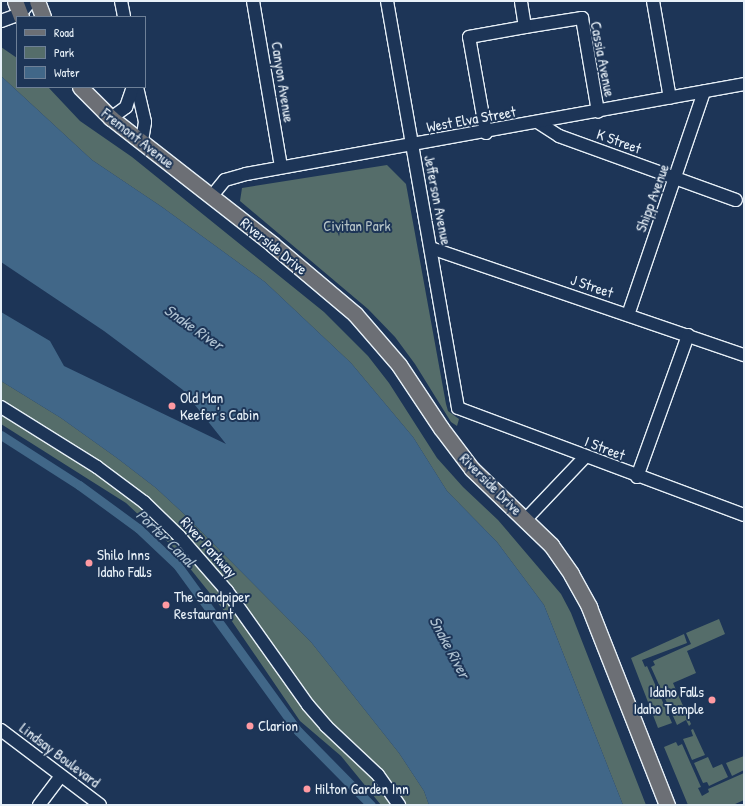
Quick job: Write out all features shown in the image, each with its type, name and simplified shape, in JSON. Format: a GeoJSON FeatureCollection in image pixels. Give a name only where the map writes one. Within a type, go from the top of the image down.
{"type":"FeatureCollection","features":[{"type":"Feature","properties":{"kind":"main road"},"geometry":{"type":"LineString","coordinates":[[36,1],[43,16]]}},
{"type":"Feature","properties":{"kind":"main road","name":"Fremont Avenue"},"geometry":{"type":"LineString","coordinates":[[81,88],[111,118],[142,140],[205,192]]}},
{"type":"Feature","properties":{"kind":"main road","name":"Riverside Drive"},"geometry":{"type":"LineString","coordinates":[[205,192],[272,244],[355,314],[399,365],[441,428],[472,469],[526,519],[571,574],[589,607],[666,805]]}},
{"type":"Feature","properties":{"kind":"street"},"geometry":{"type":"LineString","coordinates":[[1,21],[19,11],[31,1]]}},
{"type":"Feature","properties":{"kind":"street"},"geometry":{"type":"LineString","coordinates":[[121,1],[124,16]]}},
{"type":"Feature","properties":{"kind":"street","name":"Canyon Avenue"},"geometry":{"type":"LineString","coordinates":[[253,1],[281,168]]}},
{"type":"Feature","properties":{"kind":"street","name":"Jefferson Avenue"},"geometry":{"type":"LineString","coordinates":[[387,1],[411,146],[431,248],[457,406]]}},
{"type":"Feature","properties":{"kind":"street"},"geometry":{"type":"LineString","coordinates":[[521,1],[525,27]]}},
{"type":"Feature","properties":{"kind":"street"},"geometry":{"type":"LineString","coordinates":[[653,1],[670,98]]}},
{"type":"Feature","properties":{"kind":"street","name":"Cassia Avenue"},"geometry":{"type":"LineString","coordinates":[[486,132],[469,37],[582,18],[598,112]]}},
{"type":"Feature","properties":{"kind":"street","name":"West Elva Street"},"geometry":{"type":"LineString","coordinates":[[205,192],[225,180],[281,168],[539,123],[744,84]]}},
{"type":"Feature","properties":{"kind":"street"},"geometry":{"type":"LineString","coordinates":[[111,118],[126,107],[133,88]]}},
{"type":"Feature","properties":{"kind":"street"},"geometry":{"type":"LineString","coordinates":[[137,88],[145,122],[142,140]]}},
{"type":"Feature","properties":{"kind":"street","name":"Shipp Avenue"},"geometry":{"type":"LineString","coordinates":[[628,316],[676,179],[704,92]]}},
{"type":"Feature","properties":{"kind":"street","name":"K Street"},"geometry":{"type":"LineString","coordinates":[[539,123],[559,136],[736,200]]}},
{"type":"Feature","properties":{"kind":"street","name":"J Street"},"geometry":{"type":"LineString","coordinates":[[431,248],[744,355]]}},
{"type":"Feature","properties":{"kind":"street"},"geometry":{"type":"LineString","coordinates":[[637,477],[688,335]]}},
{"type":"Feature","properties":{"kind":"street","name":"I Street"},"geometry":{"type":"LineString","coordinates":[[457,406],[466,413],[744,516]]}},
{"type":"Feature","properties":{"kind":"street","name":"River Parkway"},"geometry":{"type":"LineString","coordinates":[[1,407],[97,467],[144,502],[179,536],[227,591],[308,705],[326,726],[378,775],[399,805]]}},
{"type":"Feature","properties":{"kind":"street"},"geometry":{"type":"LineString","coordinates":[[526,519],[585,457]]}},
{"type":"Feature","properties":{"kind":"street","name":"Lindsay Boulevard"},"geometry":{"type":"LineString","coordinates":[[1,730],[100,805]]}},
{"type":"Feature","properties":{"kind":"street"},"geometry":{"type":"LineString","coordinates":[[39,805],[61,776]]}},
{"type":"Feature","properties":{"kind":"green space"},"geometry":{"type":"Polygon","coordinates":[[[1,47],[16,57],[16,88],[49,88],[80,121],[132,157],[324,312],[368,356],[389,383],[437,458],[463,487],[498,520],[561,594],[571,613],[646,805],[623,805],[544,605],[497,542],[447,491],[413,437],[351,363],[265,282],[162,207],[92,160],[1,76],[1,47]]]}},
{"type":"Feature","properties":{"kind":"green space","name":"Civitan Park"},"geometry":{"type":"Polygon","coordinates":[[[387,165],[406,184],[446,404],[448,411],[459,419],[457,426],[451,422],[415,364],[395,337],[368,309],[240,201],[242,188],[387,165]]]}},
{"type":"Feature","properties":{"kind":"green space"},"geometry":{"type":"Polygon","coordinates":[[[1,381],[61,418],[117,458],[156,488],[183,513],[311,642],[399,753],[424,791],[429,805],[381,805],[341,756],[300,721],[229,617],[172,546],[126,503],[1,424],[1,381]]]}},
{"type":"Feature","properties":{"kind":"green space"},"geometry":{"type":"Polygon","coordinates":[[[719,619],[725,634],[687,651],[696,673],[673,683],[691,724],[689,726],[686,720],[677,725],[651,667],[655,665],[653,661],[691,644],[686,633],[719,619]]]}},
{"type":"Feature","properties":{"kind":"green space"},"geometry":{"type":"Polygon","coordinates":[[[684,634],[687,643],[642,660],[645,667],[647,666],[672,723],[658,728],[631,658],[684,634]]]}},
{"type":"Feature","properties":{"kind":"green space"},"geometry":{"type":"Polygon","coordinates":[[[693,729],[705,755],[692,760],[683,739],[693,736],[691,730],[693,729]]]}},
{"type":"Feature","properties":{"kind":"green space"},"geometry":{"type":"Polygon","coordinates":[[[676,742],[678,746],[682,744],[701,787],[698,788],[702,796],[709,792],[708,789],[744,773],[744,800],[733,805],[688,805],[664,747],[676,742]]]}},
{"type":"Feature","properties":{"kind":"green space"},"geometry":{"type":"Polygon","coordinates":[[[744,756],[744,770],[732,776],[726,763],[744,756]]]}},
{"type":"Feature","properties":{"kind":"green space"},"geometry":{"type":"Polygon","coordinates":[[[708,757],[713,768],[722,764],[728,777],[709,786],[707,782],[703,783],[694,763],[708,757]]]}},
{"type":"Feature","properties":{"kind":"water","name":"Snake River"},"geometry":{"type":"Polygon","coordinates":[[[1,76],[92,160],[162,207],[265,282],[351,363],[413,437],[447,491],[497,542],[544,605],[623,805],[429,805],[424,791],[399,753],[311,642],[183,513],[156,488],[117,458],[61,418],[1,381],[1,312],[50,341],[64,366],[226,444],[183,390],[104,331],[1,262],[1,76]]]}},
{"type":"Feature","properties":{"kind":"waterway","name":"Porter Canal"},"geometry":{"type":"LineString","coordinates":[[1,435],[79,485],[138,528],[178,566],[298,731],[371,805]]}},
{"type":"Feature","properties":{"kind":"place","name":"Old Man Keefer's Cabin"},"geometry":{"type":"Point","coordinates":[172,406]}},
{"type":"Feature","properties":{"kind":"place","name":"Shilo Inns Idaho Falls"},"geometry":{"type":"Point","coordinates":[89,563]}},
{"type":"Feature","properties":{"kind":"place","name":"The Sandpiper Restaurant"},"geometry":{"type":"Point","coordinates":[166,605]}},
{"type":"Feature","properties":{"kind":"place","name":"Idaho Falls Idaho Temple"},"geometry":{"type":"Point","coordinates":[712,700]}},
{"type":"Feature","properties":{"kind":"place","name":"Clarion"},"geometry":{"type":"Point","coordinates":[250,726]}},
{"type":"Feature","properties":{"kind":"place","name":"Hilton Garden Inn"},"geometry":{"type":"Point","coordinates":[307,789]}}]}
